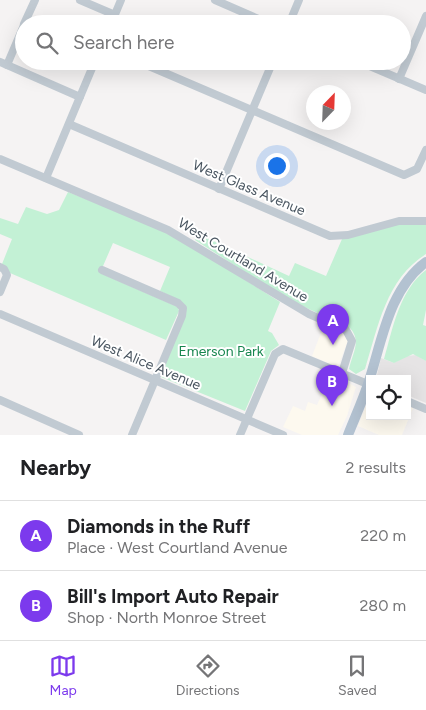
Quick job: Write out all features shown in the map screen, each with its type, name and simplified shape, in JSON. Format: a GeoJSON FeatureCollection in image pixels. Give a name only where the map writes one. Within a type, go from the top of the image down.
{"type":"FeatureCollection","features":[{"type":"Feature","properties":{"kind":"main road"},"geometry":{"type":"LineString","coordinates":[[372,375],[398,294],[407,280],[426,262]]}},
{"type":"Feature","properties":{"kind":"main road"},"geometry":{"type":"LineString","coordinates":[[348,435],[366,392]]}},
{"type":"Feature","properties":{"kind":"street"},"geometry":{"type":"LineString","coordinates":[[28,15],[34,0]]}},
{"type":"Feature","properties":{"kind":"street"},"geometry":{"type":"LineString","coordinates":[[80,0],[115,15],[121,0]]}},
{"type":"Feature","properties":{"kind":"street"},"geometry":{"type":"LineString","coordinates":[[215,0],[249,15]]}},
{"type":"Feature","properties":{"kind":"street"},"geometry":{"type":"LineString","coordinates":[[293,15],[299,0]]}},
{"type":"Feature","properties":{"kind":"street"},"geometry":{"type":"LineString","coordinates":[[411,51],[426,16]]}},
{"type":"Feature","properties":{"kind":"street"},"geometry":{"type":"LineString","coordinates":[[15,41],[3,63],[15,68]]}},
{"type":"Feature","properties":{"kind":"street"},"geometry":{"type":"LineString","coordinates":[[19,70],[80,97]]}},
{"type":"Feature","properties":{"kind":"street"},"geometry":{"type":"LineString","coordinates":[[46,178],[91,70]]}},
{"type":"Feature","properties":{"kind":"street"},"geometry":{"type":"LineString","coordinates":[[158,70],[404,175],[417,169],[426,150]]}},
{"type":"Feature","properties":{"kind":"street"},"geometry":{"type":"LineString","coordinates":[[219,189],[269,70]]}},
{"type":"Feature","properties":{"kind":"street"},"geometry":{"type":"LineString","coordinates":[[378,70],[426,90]]}},
{"type":"Feature","properties":{"kind":"street"},"geometry":{"type":"LineString","coordinates":[[399,79],[403,70]]}},
{"type":"Feature","properties":{"kind":"street","name":"West Glass Avenue"},"geometry":{"type":"LineString","coordinates":[[68,124],[330,236],[348,235],[399,221],[426,221]]}},
{"type":"Feature","properties":{"kind":"street","name":"West Courtland Avenue"},"geometry":{"type":"LineString","coordinates":[[0,159],[168,230],[309,314],[346,330],[352,341],[342,373]]}},
{"type":"Feature","properties":{"kind":"street"},"geometry":{"type":"LineString","coordinates":[[0,267],[4,269],[6,280],[0,292]]}},
{"type":"Feature","properties":{"kind":"street"},"geometry":{"type":"LineString","coordinates":[[102,270],[178,303],[183,308],[182,316],[132,435]]}},
{"type":"Feature","properties":{"kind":"street","name":"West Alice Avenue"},"geometry":{"type":"LineString","coordinates":[[0,314],[283,435]]}},
{"type":"Feature","properties":{"kind":"street"},"geometry":{"type":"LineString","coordinates":[[240,435],[275,354],[283,348],[366,384]]}},
{"type":"Feature","properties":{"kind":"street"},"geometry":{"type":"LineString","coordinates":[[0,400],[79,435]]}},
{"type":"Feature","properties":{"kind":"street"},"geometry":{"type":"LineString","coordinates":[[411,403],[426,409]]}},
{"type":"Feature","properties":{"kind":"shaded area"},"geometry":{"type":"Polygon","coordinates":[[[324,325],[344,333],[348,340],[338,367],[312,356],[324,325]]]}},
{"type":"Feature","properties":{"kind":"shaded area"},"geometry":{"type":"Polygon","coordinates":[[[416,355],[426,361],[426,403],[411,397],[411,375],[377,375],[381,358],[394,363],[406,356],[416,355]]]}},
{"type":"Feature","properties":{"kind":"shaded area"},"geometry":{"type":"Polygon","coordinates":[[[331,373],[356,387],[347,416],[338,435],[302,435],[283,427],[293,406],[305,411],[308,402],[317,405],[331,373]]]}},
{"type":"Feature","properties":{"kind":"shaded area"},"geometry":{"type":"Polygon","coordinates":[[[366,406],[366,420],[408,420],[402,435],[379,435],[358,426],[366,406]]]}},
{"type":"Feature","properties":{"kind":"green space","name":"Emerson Park"},"geometry":{"type":"Polygon","coordinates":[[[68,192],[169,232],[280,302],[268,331],[272,333],[279,345],[271,351],[245,411],[161,377],[185,305],[160,291],[170,267],[113,243],[100,273],[178,307],[179,311],[166,340],[10,273],[2,264],[12,239],[0,234],[0,218],[18,224],[26,207],[47,214],[59,210],[68,192]]]}},
{"type":"Feature","properties":{"kind":"green space"},"geometry":{"type":"Polygon","coordinates":[[[393,224],[426,224],[426,254],[412,264],[393,290],[379,321],[365,369],[356,374],[349,369],[356,343],[354,333],[350,328],[287,299],[195,240],[198,234],[289,276],[295,263],[326,276],[342,239],[393,224]]]}},
{"type":"Feature","properties":{"kind":"green space"},"geometry":{"type":"Polygon","coordinates":[[[426,270],[426,310],[423,325],[426,326],[426,361],[413,354],[394,363],[384,359],[403,299],[409,288],[426,270]]]}},
{"type":"Feature","properties":{"kind":"place","name":"Diamonds in the Ruff"},"geometry":{"type":"Point","coordinates":[333,345]}},
{"type":"Feature","properties":{"kind":"place","name":"Bill's Import Auto Repair"},"geometry":{"type":"Point","coordinates":[332,406]}}]}
